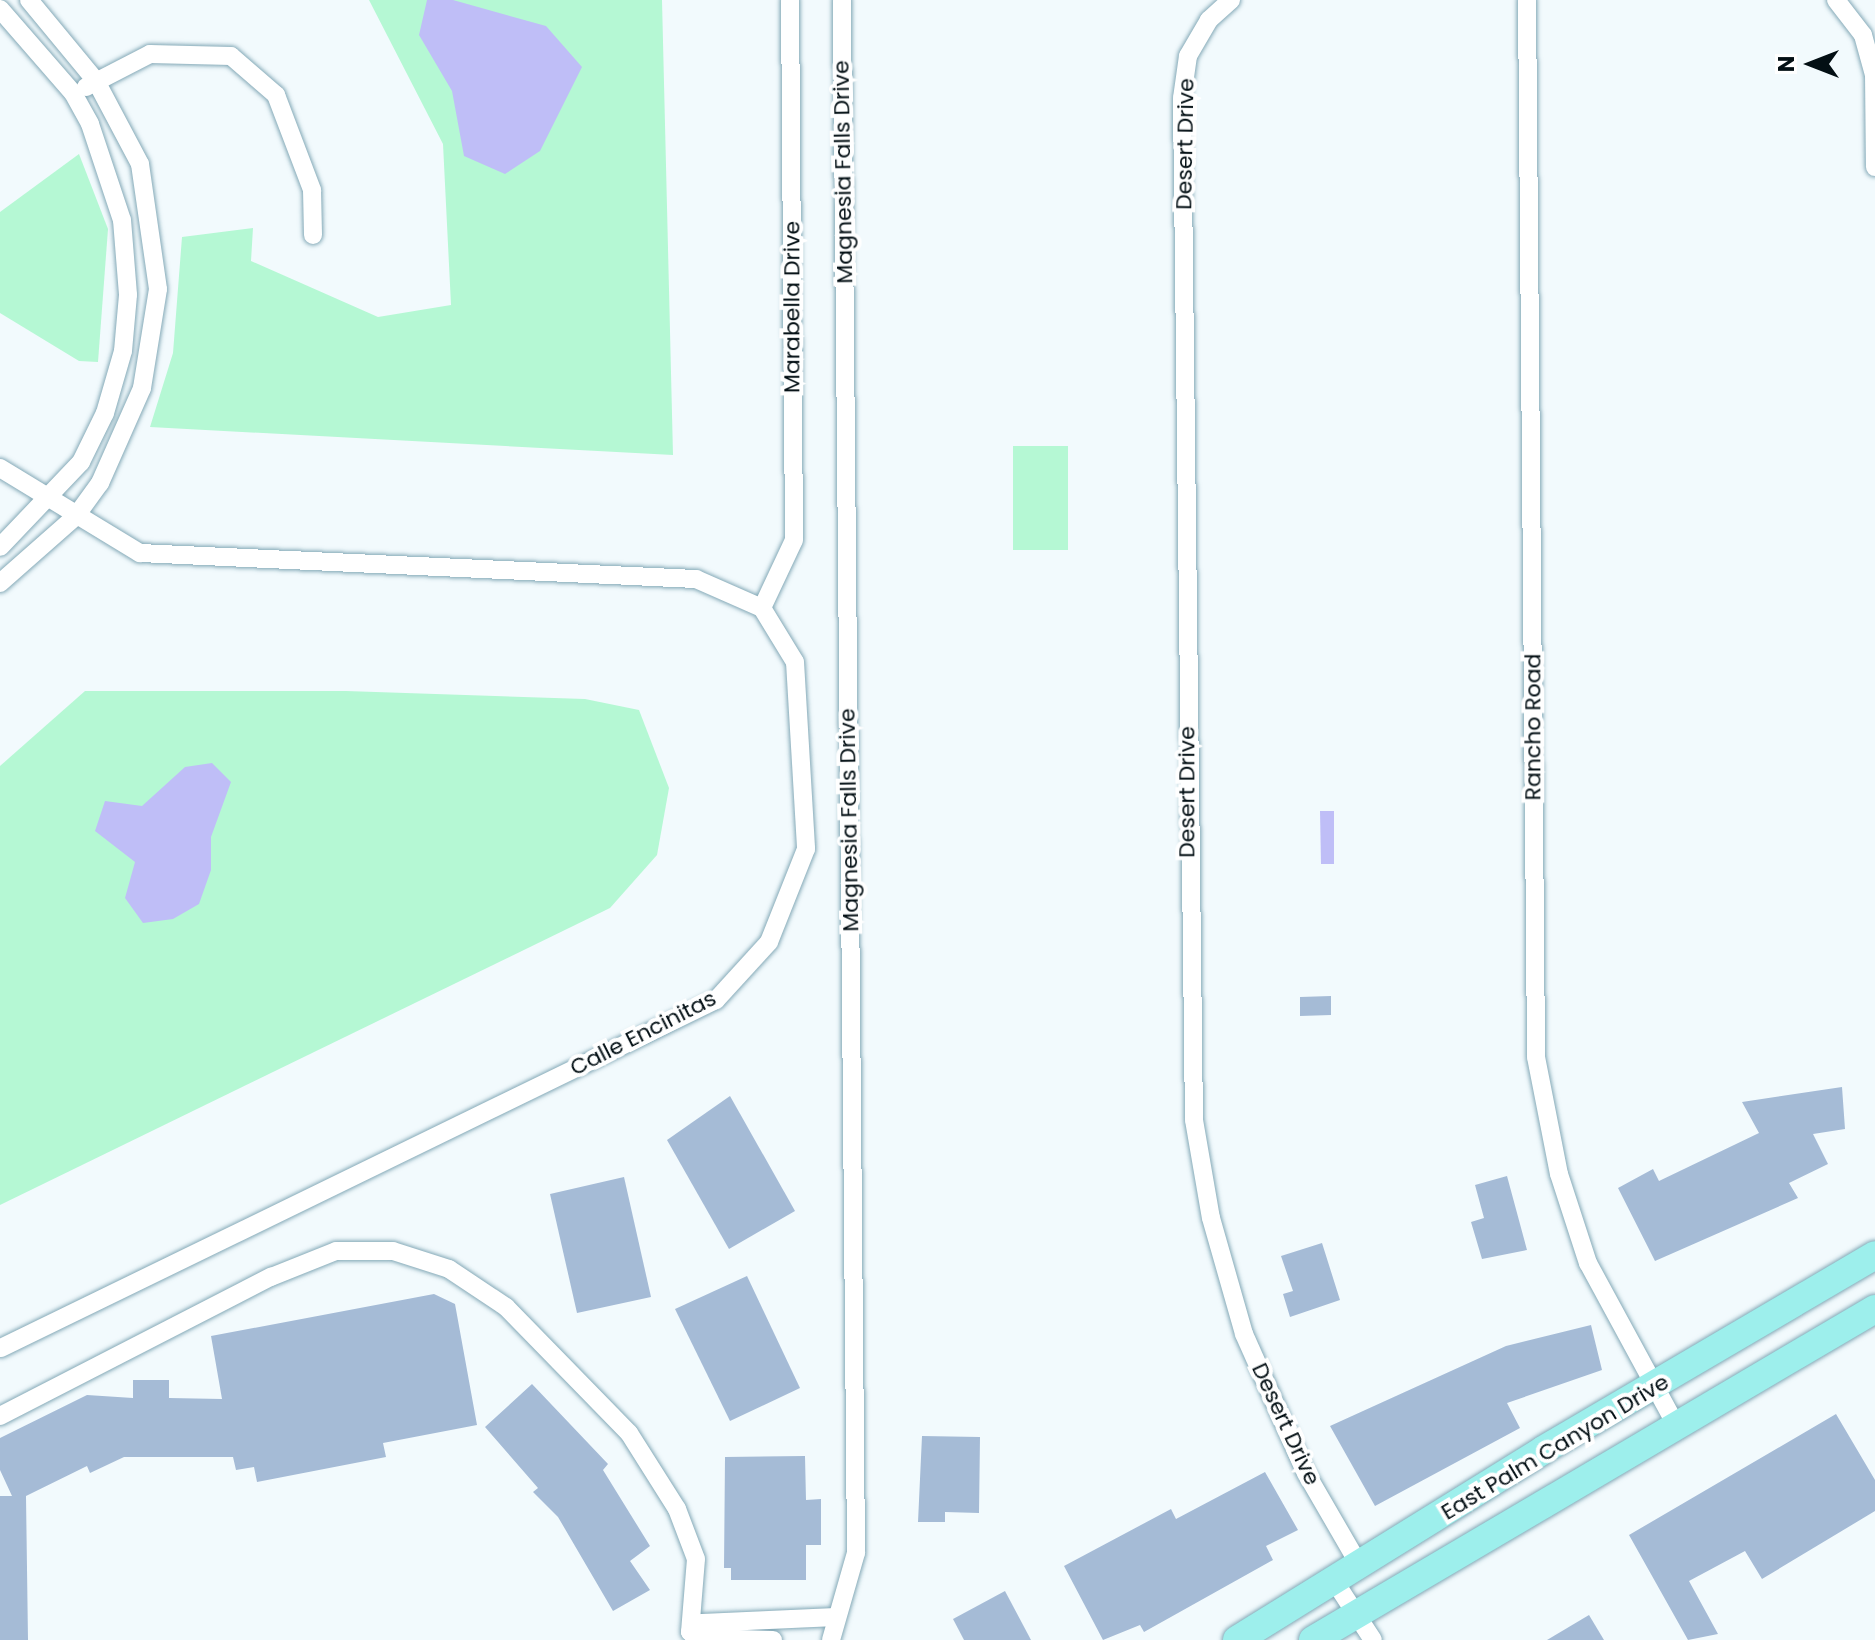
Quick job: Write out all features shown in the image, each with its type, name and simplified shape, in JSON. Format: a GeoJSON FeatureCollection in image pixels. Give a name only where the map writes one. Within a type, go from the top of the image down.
{"type":"FeatureCollection","features":[{"type":"Feature","properties":{"kind":"main road","name":"East Palm Canyon Drive"},"geometry":{"type":"LineString","coordinates":[[1237,1640],[1875,1255]]}},
{"type":"Feature","properties":{"kind":"main road","name":"East Palm Canyon Drive"},"geometry":{"type":"LineString","coordinates":[[1313,1640],[1875,1309]]}},
{"type":"Feature","properties":{"kind":"street"},"geometry":{"type":"LineString","coordinates":[[0,583],[76,516],[122,442],[151,349],[158,289],[140,164],[96,81],[29,0]]}},
{"type":"Feature","properties":{"kind":"street","name":"Marabella Drive"},"geometry":{"type":"LineString","coordinates":[[762,608],[794,540],[790,0]]}},
{"type":"Feature","properties":{"kind":"street","name":"Magnesia Falls Drive"},"geometry":{"type":"LineString","coordinates":[[828,1639],[856,1553],[842,0]]}},
{"type":"Feature","properties":{"kind":"street","name":"Desert Drive"},"geometry":{"type":"LineString","coordinates":[[1231,0],[1209,20],[1188,56],[1182,98],[1194,1120],[1211,1218],[1244,1334],[1306,1473],[1360,1566]]}},
{"type":"Feature","properties":{"kind":"street","name":"Rancho Road"},"geometry":{"type":"LineString","coordinates":[[1527,0],[1536,1057],[1559,1174],[1585,1255],[1676,1425]]}},
{"type":"Feature","properties":{"kind":"street"},"geometry":{"type":"LineString","coordinates":[[1836,0],[1863,35],[1874,75],[1875,167]]}},
{"type":"Feature","properties":{"kind":"street"},"geometry":{"type":"LineString","coordinates":[[0,9],[73,93],[109,168],[122,220],[128,295],[123,351],[105,413],[81,462],[49,500],[0,547]]}},
{"type":"Feature","properties":{"kind":"street"},"geometry":{"type":"LineString","coordinates":[[73,93],[150,54],[231,56],[276,95],[312,190],[313,235]]}},
{"type":"Feature","properties":{"kind":"street"},"geometry":{"type":"LineString","coordinates":[[0,468],[140,553],[696,579],[762,608]]}},
{"type":"Feature","properties":{"kind":"street","name":"Calle Encinitas"},"geometry":{"type":"LineString","coordinates":[[1,1348],[716,1000],[769,942],[806,849],[795,662],[762,608]]}},
{"type":"Feature","properties":{"kind":"street"},"geometry":{"type":"LineString","coordinates":[[0,1416],[271,1277],[336,1251],[393,1251],[449,1269],[506,1307],[629,1433],[677,1509],[696,1559],[690,1632]]}},
{"type":"Feature","properties":{"kind":"street"},"geometry":{"type":"LineString","coordinates":[[1335,1582],[1373,1640]]}},
{"type":"Feature","properties":{"kind":"street"},"geometry":{"type":"LineString","coordinates":[[690,1632],[702,1623],[836,1617]]}},
{"type":"Feature","properties":{"kind":"street"},"geometry":{"type":"LineString","coordinates":[[690,1632],[704,1638],[773,1640]]}},
{"type":"Feature","properties":{"kind":"green space"},"geometry":{"type":"Polygon","coordinates":[[[369,0],[662,0],[673,455],[150,427],[173,353],[182,237],[253,228],[251,261],[378,317],[451,305],[443,144],[369,0]]]}},
{"type":"Feature","properties":{"kind":"green space"},"geometry":{"type":"Polygon","coordinates":[[[79,154],[108,229],[98,362],[79,361],[0,313],[0,212],[79,154]]]}},
{"type":"Feature","properties":{"kind":"green space"},"geometry":{"type":"Polygon","coordinates":[[[1013,446],[1068,446],[1068,550],[1013,550],[1013,446]]]}},
{"type":"Feature","properties":{"kind":"green space"},"geometry":{"type":"Polygon","coordinates":[[[85,691],[346,691],[585,699],[639,710],[669,788],[657,855],[610,908],[0,1205],[0,766],[85,691]]]}},
{"type":"Feature","properties":{"kind":"water"},"geometry":{"type":"Polygon","coordinates":[[[427,0],[453,0],[546,26],[582,67],[540,151],[505,174],[464,156],[452,91],[419,35],[427,0]]]}},
{"type":"Feature","properties":{"kind":"water"},"geometry":{"type":"Polygon","coordinates":[[[212,763],[231,782],[211,837],[211,870],[199,904],[173,919],[143,923],[125,898],[135,862],[95,831],[105,801],[142,806],[185,767],[212,763]]]}},
{"type":"Feature","properties":{"kind":"water"},"geometry":{"type":"Polygon","coordinates":[[[1320,811],[1334,811],[1334,864],[1321,864],[1320,811]]]}},
{"type":"Feature","properties":{"kind":"building"},"geometry":{"type":"Polygon","coordinates":[[[1331,996],[1331,1015],[1300,1016],[1300,997],[1331,996]]]}},
{"type":"Feature","properties":{"kind":"building"},"geometry":{"type":"Polygon","coordinates":[[[1842,1087],[1845,1129],[1813,1134],[1828,1164],[1789,1183],[1798,1198],[1655,1261],[1618,1188],[1653,1169],[1659,1181],[1759,1133],[1742,1102],[1842,1087]]]}},
{"type":"Feature","properties":{"kind":"building"},"geometry":{"type":"Polygon","coordinates":[[[730,1096],[795,1211],[729,1249],[667,1140],[730,1096]]]}},
{"type":"Feature","properties":{"kind":"building"},"geometry":{"type":"Polygon","coordinates":[[[1507,1176],[1527,1250],[1482,1259],[1471,1222],[1484,1218],[1475,1185],[1507,1176]]]}},
{"type":"Feature","properties":{"kind":"building"},"geometry":{"type":"Polygon","coordinates":[[[624,1177],[651,1297],[577,1313],[550,1194],[624,1177]]]}},
{"type":"Feature","properties":{"kind":"building"},"geometry":{"type":"Polygon","coordinates":[[[1322,1243],[1340,1300],[1290,1317],[1283,1294],[1293,1291],[1281,1256],[1322,1243]]]}},
{"type":"Feature","properties":{"kind":"building"},"geometry":{"type":"Polygon","coordinates":[[[747,1276],[800,1388],[730,1421],[675,1309],[747,1276]]]}},
{"type":"Feature","properties":{"kind":"building"},"geometry":{"type":"Polygon","coordinates":[[[434,1294],[455,1304],[477,1425],[383,1443],[386,1457],[257,1482],[254,1467],[236,1470],[233,1457],[124,1457],[90,1473],[87,1466],[26,1496],[28,1640],[0,1640],[0,1496],[12,1496],[0,1470],[0,1438],[87,1395],[133,1398],[133,1380],[169,1380],[169,1398],[222,1399],[211,1336],[434,1294]]]}},
{"type":"Feature","properties":{"kind":"building"},"geometry":{"type":"Polygon","coordinates":[[[1591,1325],[1602,1370],[1507,1403],[1520,1428],[1375,1506],[1330,1426],[1506,1346],[1591,1325]]]}},
{"type":"Feature","properties":{"kind":"building"},"geometry":{"type":"Polygon","coordinates":[[[532,1384],[608,1464],[603,1470],[650,1546],[630,1561],[650,1590],[613,1611],[558,1517],[533,1492],[538,1488],[485,1427],[532,1384]]]}},
{"type":"Feature","properties":{"kind":"building"},"geometry":{"type":"Polygon","coordinates":[[[1836,1414],[1875,1480],[1875,1511],[1762,1579],[1745,1551],[1689,1581],[1718,1634],[1688,1640],[1629,1535],[1836,1414]]]}},
{"type":"Feature","properties":{"kind":"building"},"geometry":{"type":"Polygon","coordinates":[[[922,1436],[980,1437],[979,1513],[945,1512],[945,1522],[918,1522],[922,1436]]]}},
{"type":"Feature","properties":{"kind":"building"},"geometry":{"type":"Polygon","coordinates":[[[805,1456],[806,1500],[821,1499],[821,1545],[806,1545],[806,1580],[731,1580],[731,1568],[724,1568],[725,1457],[805,1456]]]}},
{"type":"Feature","properties":{"kind":"building"},"geometry":{"type":"Polygon","coordinates":[[[1265,1472],[1298,1530],[1266,1546],[1273,1560],[1144,1632],[1140,1625],[1103,1640],[1064,1566],[1171,1509],[1176,1519],[1265,1472]]]}},
{"type":"Feature","properties":{"kind":"building"},"geometry":{"type":"Polygon","coordinates":[[[1005,1591],[1031,1640],[964,1640],[953,1619],[1005,1591]]]}},
{"type":"Feature","properties":{"kind":"building"},"geometry":{"type":"Polygon","coordinates":[[[1589,1615],[1604,1640],[1547,1640],[1589,1615]]]}}]}
